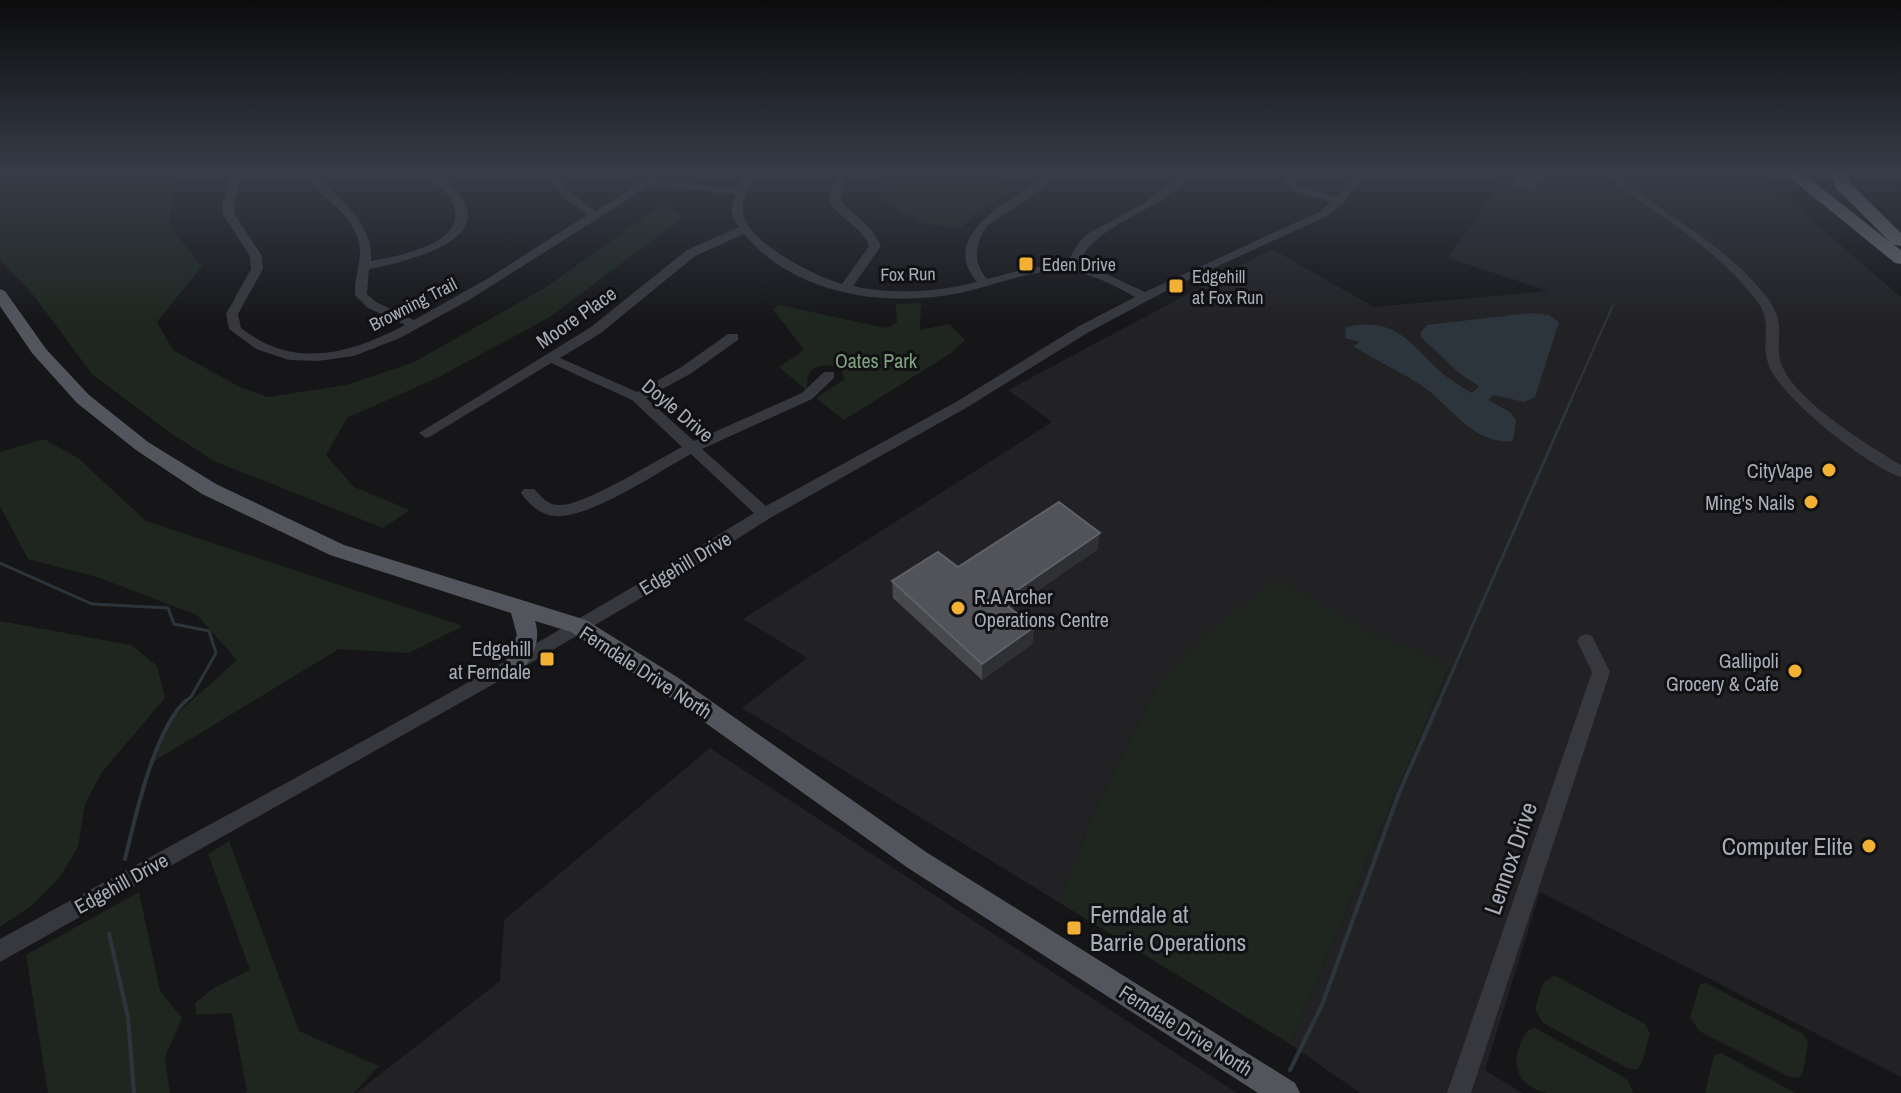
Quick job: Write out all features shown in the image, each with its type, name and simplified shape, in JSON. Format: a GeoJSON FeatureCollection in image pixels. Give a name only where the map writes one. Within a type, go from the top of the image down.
{"type":"FeatureCollection","features":[{"type":"Feature","properties":{"kind":"highway"},"geometry":{"type":"LineString","coordinates":[[1855,223],[1901,259]]}},
{"type":"Feature","properties":{"kind":"highway"},"geometry":{"type":"LineString","coordinates":[[1874,223],[1901,244]]}},
{"type":"Feature","properties":{"kind":"highway"},"geometry":{"type":"LineString","coordinates":[[1880,223],[1901,244]]}},
{"type":"Feature","properties":{"kind":"main road","name":"Ferndale Drive North"},"geometry":{"type":"LineString","coordinates":[[0,294],[40,353],[83,399],[142,446],[209,489],[337,550],[578,626],[669,684],[917,860],[1285,1093]]}},
{"type":"Feature","properties":{"kind":"main road"},"geometry":{"type":"LineString","coordinates":[[516,663],[528,644],[528,628],[519,606]]}},
{"type":"Feature","properties":{"kind":"street","name":"Browning Trail"},"geometry":{"type":"LineString","coordinates":[[234,223],[256,256],[257,269],[232,314],[235,329],[247,340],[281,356],[317,358],[350,353],[380,343],[490,284],[584,223]]}},
{"type":"Feature","properties":{"kind":"street"},"geometry":{"type":"LineString","coordinates":[[356,223],[366,250],[359,282],[361,295],[372,305],[415,325]]}},
{"type":"Feature","properties":{"kind":"street"},"geometry":{"type":"LineString","coordinates":[[364,266],[411,257],[433,248],[451,236],[462,223]]}},
{"type":"Feature","properties":{"kind":"street"},"geometry":{"type":"LineString","coordinates":[[741,223],[745,229]]}},
{"type":"Feature","properties":{"kind":"street"},"geometry":{"type":"LineString","coordinates":[[845,288],[875,246],[873,235],[857,223]]}},
{"type":"Feature","properties":{"kind":"street"},"geometry":{"type":"LineString","coordinates":[[984,223],[973,237],[970,262],[974,273],[985,283]]}},
{"type":"Feature","properties":{"kind":"street"},"geometry":{"type":"LineString","coordinates":[[1070,268],[1082,242],[1116,223]]}},
{"type":"Feature","properties":{"kind":"street","name":"Edgehill Drive"},"geometry":{"type":"LineString","coordinates":[[0,951],[516,663],[765,514],[961,405],[1060,343],[1145,297],[1304,223]]}},
{"type":"Feature","properties":{"kind":"street"},"geometry":{"type":"LineString","coordinates":[[1677,223],[1730,262],[1765,301],[1774,319],[1771,350],[1784,382],[1857,442],[1901,472]]}},
{"type":"Feature","properties":{"kind":"street","name":"Fox Run"},"geometry":{"type":"LineString","coordinates":[[745,229],[764,250],[786,266],[823,283],[873,293],[912,295],[956,291],[1015,274],[1070,268],[1122,285],[1145,297]]}},
{"type":"Feature","properties":{"kind":"street","name":"Moore Place"},"geometry":{"type":"LineString","coordinates":[[426,433],[596,330],[691,253],[745,229]]}},
{"type":"Feature","properties":{"kind":"street"},"geometry":{"type":"LineString","coordinates":[[637,397],[685,371],[733,337]]}},
{"type":"Feature","properties":{"kind":"street","name":"Doyle Drive"},"geometry":{"type":"LineString","coordinates":[[552,359],[637,397],[765,514]]}},
{"type":"Feature","properties":{"kind":"street"},"geometry":{"type":"LineString","coordinates":[[529,493],[542,507],[561,511],[591,502],[693,447],[807,396],[829,375]]}},
{"type":"Feature","properties":{"kind":"street","name":"Lennox Drive"},"geometry":{"type":"LineString","coordinates":[[1459,1093],[1601,672],[1586,641]]}},
{"type":"Feature","properties":{"kind":"shaded area"},"geometry":{"type":"Polygon","coordinates":[[[1473,223],[1815,223],[1901,297],[1901,1077],[1540,892],[1485,1070],[1522,1093],[1360,1093],[1290,1044],[1450,666],[1370,632],[1160,681],[1088,826],[1060,903],[742,708],[807,658],[743,619],[1052,422],[1008,390],[1272,249],[1374,307],[1548,291],[1448,258],[1473,223]]]}},
{"type":"Feature","properties":{"kind":"shaded area"},"geometry":{"type":"Polygon","coordinates":[[[1531,313],[1549,315],[1559,322],[1535,397],[1524,402],[1494,395],[1488,400],[1510,412],[1516,420],[1513,441],[1488,438],[1477,432],[1420,385],[1353,346],[1360,342],[1345,338],[1346,327],[1377,325],[1389,328],[1410,342],[1445,375],[1472,393],[1479,386],[1460,374],[1421,337],[1421,332],[1427,325],[1531,313]]]}},
{"type":"Feature","properties":{"kind":"shaded area"},"geometry":{"type":"Polygon","coordinates":[[[710,748],[1237,1093],[356,1093],[500,981],[504,920],[710,748]]]}},
{"type":"Feature","properties":{"kind":"green space"},"geometry":{"type":"Polygon","coordinates":[[[0,223],[169,223],[202,266],[157,322],[173,350],[240,387],[268,397],[347,385],[414,362],[543,289],[637,223],[676,223],[550,317],[439,377],[347,418],[326,455],[354,487],[410,510],[383,528],[214,461],[172,434],[92,374],[31,292],[0,260],[0,223]]]}},
{"type":"Feature","properties":{"kind":"green space"},"geometry":{"type":"Polygon","coordinates":[[[919,223],[967,223],[962,229],[919,223]]]}},
{"type":"Feature","properties":{"kind":"green space","name":"Oates Park"},"geometry":{"type":"Polygon","coordinates":[[[921,303],[920,330],[949,324],[965,340],[951,353],[844,420],[816,398],[845,379],[839,366],[813,369],[808,376],[806,390],[779,367],[804,350],[773,309],[779,305],[886,328],[897,323],[896,304],[921,303]]]}},
{"type":"Feature","properties":{"kind":"green space"},"geometry":{"type":"Polygon","coordinates":[[[44,439],[78,458],[146,521],[463,626],[409,653],[339,649],[151,763],[167,723],[237,660],[197,615],[100,578],[28,559],[0,506],[0,452],[44,439]]]}},
{"type":"Feature","properties":{"kind":"green space"},"geometry":{"type":"Polygon","coordinates":[[[1277,579],[1370,632],[1450,665],[1290,1044],[1060,903],[1088,826],[1160,681],[1209,630],[1277,579]]]}},
{"type":"Feature","properties":{"kind":"green space"},"geometry":{"type":"Polygon","coordinates":[[[0,621],[131,645],[157,666],[165,698],[102,772],[85,804],[78,847],[60,877],[31,906],[0,927],[0,621]]]}},
{"type":"Feature","properties":{"kind":"green space"},"geometry":{"type":"Polygon","coordinates":[[[229,841],[299,1031],[379,1066],[354,1093],[245,1093],[232,1013],[196,1015],[195,1003],[212,989],[250,970],[208,854],[229,841]]]}},
{"type":"Feature","properties":{"kind":"green space"},"geometry":{"type":"Polygon","coordinates":[[[139,892],[160,991],[182,1018],[165,1057],[170,1093],[48,1093],[26,955],[139,892]]]}},
{"type":"Feature","properties":{"kind":"green space"},"geometry":{"type":"Polygon","coordinates":[[[1554,975],[1645,1024],[1650,1033],[1642,1063],[1637,1069],[1629,1069],[1543,1023],[1535,1009],[1543,983],[1554,975]]]}},
{"type":"Feature","properties":{"kind":"green space"},"geometry":{"type":"Polygon","coordinates":[[[1706,983],[1802,1033],[1808,1042],[1803,1072],[1799,1078],[1790,1077],[1699,1031],[1690,1017],[1700,984],[1706,983]]]}},
{"type":"Feature","properties":{"kind":"green space"},"geometry":{"type":"Polygon","coordinates":[[[1535,1028],[1620,1075],[1628,1081],[1633,1093],[1546,1093],[1534,1089],[1520,1076],[1517,1059],[1522,1040],[1528,1030],[1535,1028]]]}},
{"type":"Feature","properties":{"kind":"green space"},"geometry":{"type":"Polygon","coordinates":[[[1721,1053],[1796,1093],[1705,1093],[1714,1055],[1721,1053]]]}},
{"type":"Feature","properties":{"kind":"building","name":"R.A Archer Operations Centre"},"geometry":{"type":"Polygon","coordinates":[[[1059,502],[1100,533],[1001,601],[1034,627],[982,664],[892,581],[938,552],[958,567],[1059,502]]]}},
{"type":"Feature","properties":{"kind":"waterway"},"geometry":{"type":"LineString","coordinates":[[1570,402],[1613,305]]}},
{"type":"Feature","properties":{"kind":"waterway"},"geometry":{"type":"LineString","coordinates":[[1439,702],[1571,400]]}},
{"type":"Feature","properties":{"kind":"waterway"},"geometry":{"type":"LineString","coordinates":[[0,563],[92,604],[168,608],[174,624],[209,631],[216,653],[191,697],[184,702]]}},
{"type":"Feature","properties":{"kind":"waterway"},"geometry":{"type":"LineString","coordinates":[[125,859],[156,751],[165,730],[187,700]]}},
{"type":"Feature","properties":{"kind":"waterway"},"geometry":{"type":"LineString","coordinates":[[1290,1070],[1322,1005],[1399,793],[1440,700]]}},
{"type":"Feature","properties":{"kind":"waterway"},"geometry":{"type":"LineString","coordinates":[[109,934],[128,1017],[134,1093]]}},
{"type":"Feature","properties":{"kind":"place","name":"Eden Drive"},"geometry":{"type":"Point","coordinates":[1026,264]}},
{"type":"Feature","properties":{"kind":"place","name":"Edgehill at Fox Run"},"geometry":{"type":"Point","coordinates":[1176,286]}},
{"type":"Feature","properties":{"kind":"place","name":"CityVape"},"geometry":{"type":"Point","coordinates":[1829,470]}},
{"type":"Feature","properties":{"kind":"place","name":"Ming's Nails"},"geometry":{"type":"Point","coordinates":[1811,502]}},
{"type":"Feature","properties":{"kind":"place","name":"R.A Archer Operations Centre"},"geometry":{"type":"Point","coordinates":[958,608]}},
{"type":"Feature","properties":{"kind":"place","name":"Edgehill at Ferndale"},"geometry":{"type":"Point","coordinates":[547,659]}},
{"type":"Feature","properties":{"kind":"place","name":"Gallipoli Grocery & Cafe"},"geometry":{"type":"Point","coordinates":[1795,671]}},
{"type":"Feature","properties":{"kind":"place","name":"Computer Elite"},"geometry":{"type":"Point","coordinates":[1869,846]}},
{"type":"Feature","properties":{"kind":"place","name":"Ferndale at Barrie Operations"},"geometry":{"type":"Point","coordinates":[1074,928]}}]}
